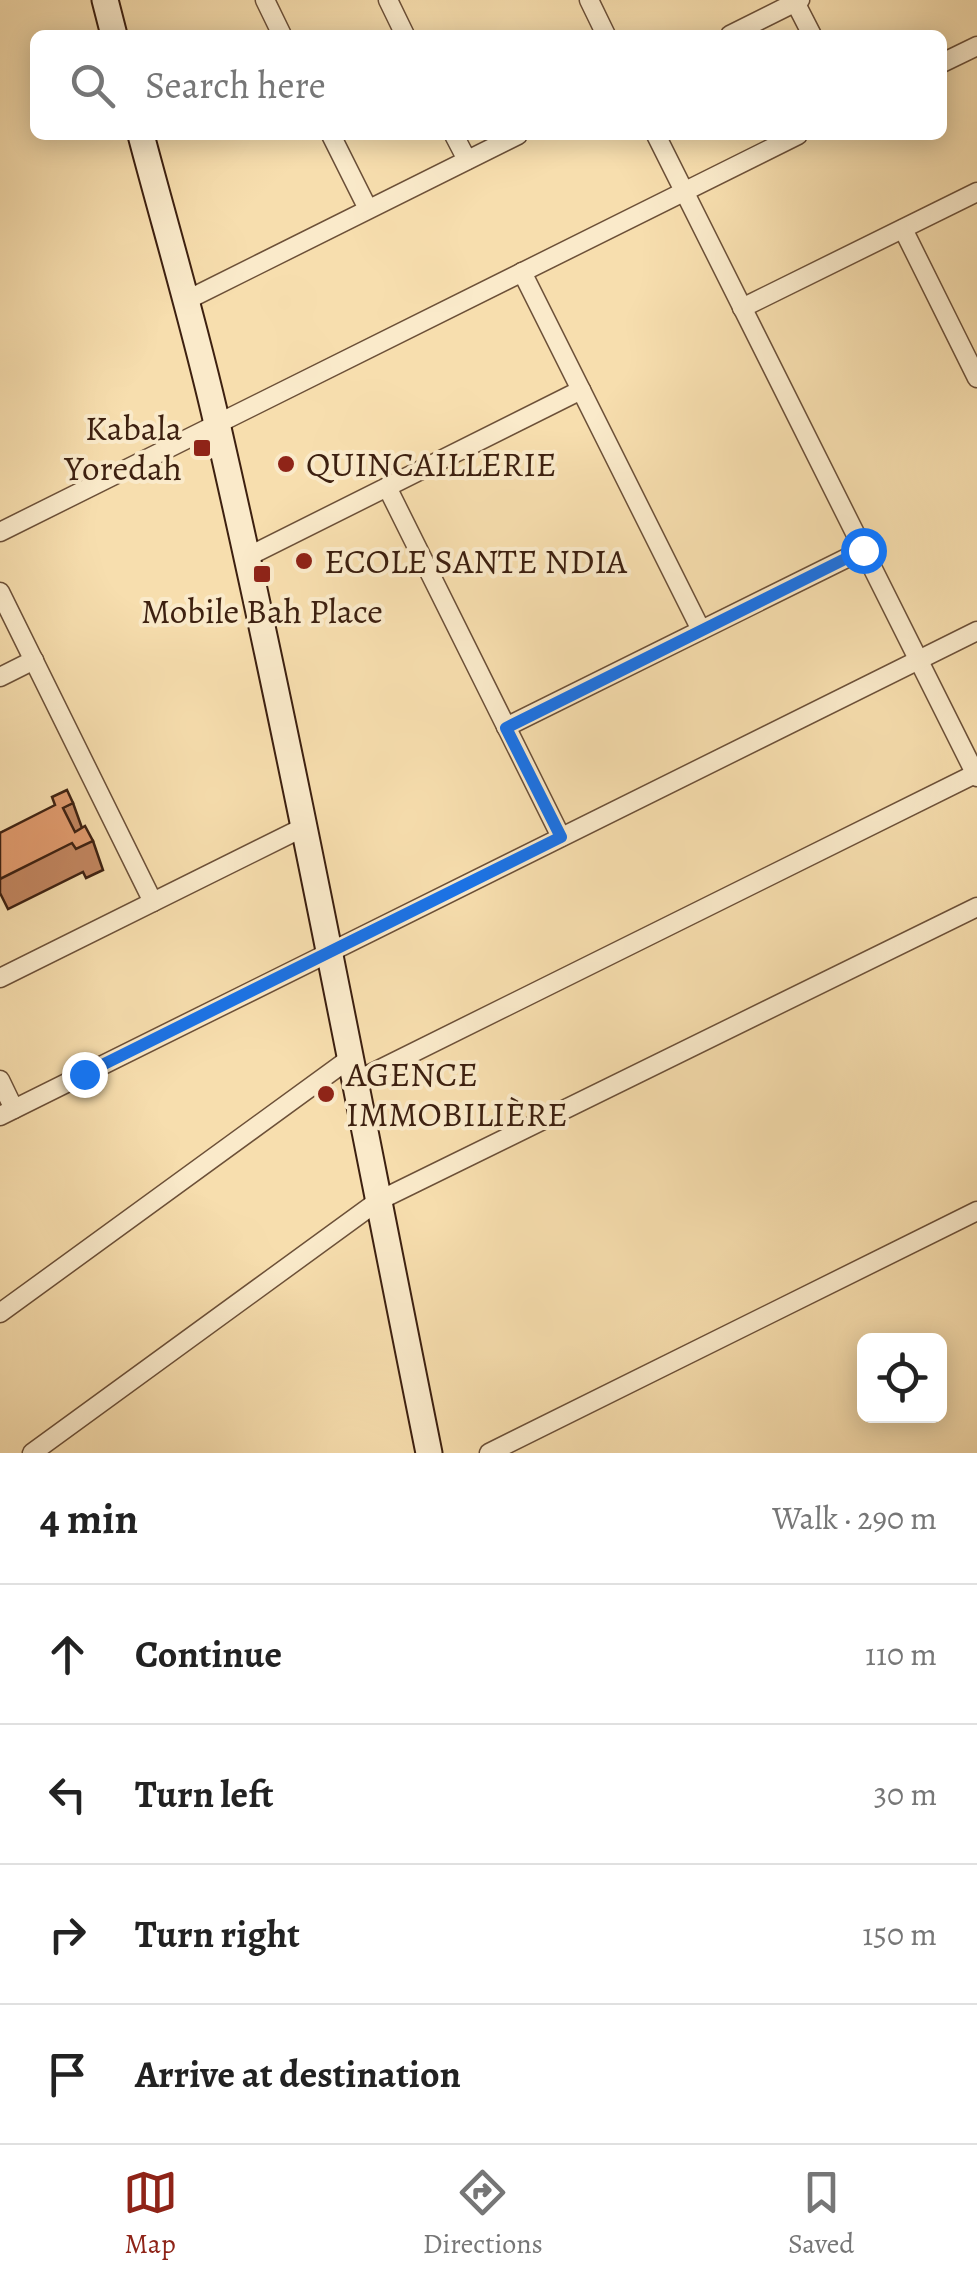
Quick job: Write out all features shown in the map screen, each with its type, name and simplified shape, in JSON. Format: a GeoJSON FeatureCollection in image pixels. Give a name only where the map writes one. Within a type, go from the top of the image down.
{"type":"FeatureCollection","features":[{"type":"Feature","properties":{"kind":"main road"},"geometry":{"type":"LineString","coordinates":[[105,0],[113,30]]}},
{"type":"Feature","properties":{"kind":"main road"},"geometry":{"type":"LineString","coordinates":[[141,140],[218,424],[330,952],[429,1453]]}},
{"type":"Feature","properties":{"kind":"street"},"geometry":{"type":"LineString","coordinates":[[265,0],[280,30]]}},
{"type":"Feature","properties":{"kind":"street"},"geometry":{"type":"LineString","coordinates":[[388,0],[403,30]]}},
{"type":"Feature","properties":{"kind":"street"},"geometry":{"type":"LineString","coordinates":[[588,0],[603,30]]}},
{"type":"Feature","properties":{"kind":"street"},"geometry":{"type":"LineString","coordinates":[[740,30],[797,1],[810,30]]}},
{"type":"Feature","properties":{"kind":"street"},"geometry":{"type":"LineString","coordinates":[[947,61],[977,46]]}},
{"type":"Feature","properties":{"kind":"street"},"geometry":{"type":"LineString","coordinates":[[334,140],[368,209]]}},
{"type":"Feature","properties":{"kind":"street"},"geometry":{"type":"LineString","coordinates":[[457,140],[467,160]]}},
{"type":"Feature","properties":{"kind":"street"},"geometry":{"type":"LineString","coordinates":[[185,301],[508,140]]}},
{"type":"Feature","properties":{"kind":"street"},"geometry":{"type":"LineString","coordinates":[[0,1313],[351,1070],[976,774],[658,140]]}},
{"type":"Feature","properties":{"kind":"street"},"geometry":{"type":"LineString","coordinates":[[0,532],[788,140]]}},
{"type":"Feature","properties":{"kind":"street"},"geometry":{"type":"LineString","coordinates":[[742,308],[977,192]]}},
{"type":"Feature","properties":{"kind":"street"},"geometry":{"type":"LineString","coordinates":[[903,229],[977,378]]}},
{"type":"Feature","properties":{"kind":"street"},"geometry":{"type":"LineString","coordinates":[[522,272],[700,630]]}},
{"type":"Feature","properties":{"kind":"street"},"geometry":{"type":"LineString","coordinates":[[247,557],[581,390]]}},
{"type":"Feature","properties":{"kind":"street"},"geometry":{"type":"LineString","coordinates":[[387,488],[561,837]]}},
{"type":"Feature","properties":{"kind":"street"},"geometry":{"type":"LineString","coordinates":[[506,728],[863,550]]}},
{"type":"Feature","properties":{"kind":"street"},"geometry":{"type":"LineString","coordinates":[[0,592],[153,902]]}},
{"type":"Feature","properties":{"kind":"street"},"geometry":{"type":"LineString","coordinates":[[0,1080],[7,1112],[977,630]]}},
{"type":"Feature","properties":{"kind":"street"},"geometry":{"type":"LineString","coordinates":[[0,677],[34,660]]}},
{"type":"Feature","properties":{"kind":"street"},"geometry":{"type":"LineString","coordinates":[[0,978],[304,827]]}},
{"type":"Feature","properties":{"kind":"street"},"geometry":{"type":"LineString","coordinates":[[32,1453],[378,1201],[977,907]]}},
{"type":"Feature","properties":{"kind":"street"},"geometry":{"type":"LineString","coordinates":[[489,1453],[977,1211]]}},
{"type":"Feature","properties":{"kind":"building"},"geometry":{"type":"Polygon","coordinates":[[[67,790],[73,803],[63,808],[75,832],[85,826],[93,841],[76,849],[72,843],[0,879],[0,833],[55,805],[52,797],[67,790]]]}},
{"type":"Feature","properties":{"kind":"place","name":"Kabala Yoredah"},"geometry":{"type":"Point","coordinates":[202,448]}},
{"type":"Feature","properties":{"kind":"place","name":"QUINCAILLERIE"},"geometry":{"type":"Point","coordinates":[286,464]}},
{"type":"Feature","properties":{"kind":"place","name":"ECOLE SANTE NDIA"},"geometry":{"type":"Point","coordinates":[304,561]}},
{"type":"Feature","properties":{"kind":"place","name":"Mobile Bah Place"},"geometry":{"type":"Point","coordinates":[262,574]}},
{"type":"Feature","properties":{"kind":"place","name":"AGENCE IMMOBILIÈRE"},"geometry":{"type":"Point","coordinates":[326,1094]}},
{"type":"Feature","properties":{"kind":"route"},"geometry":{"type":"LineString","coordinates":[[84,1074],[561,837],[506,728],[863,550]]}}]}
